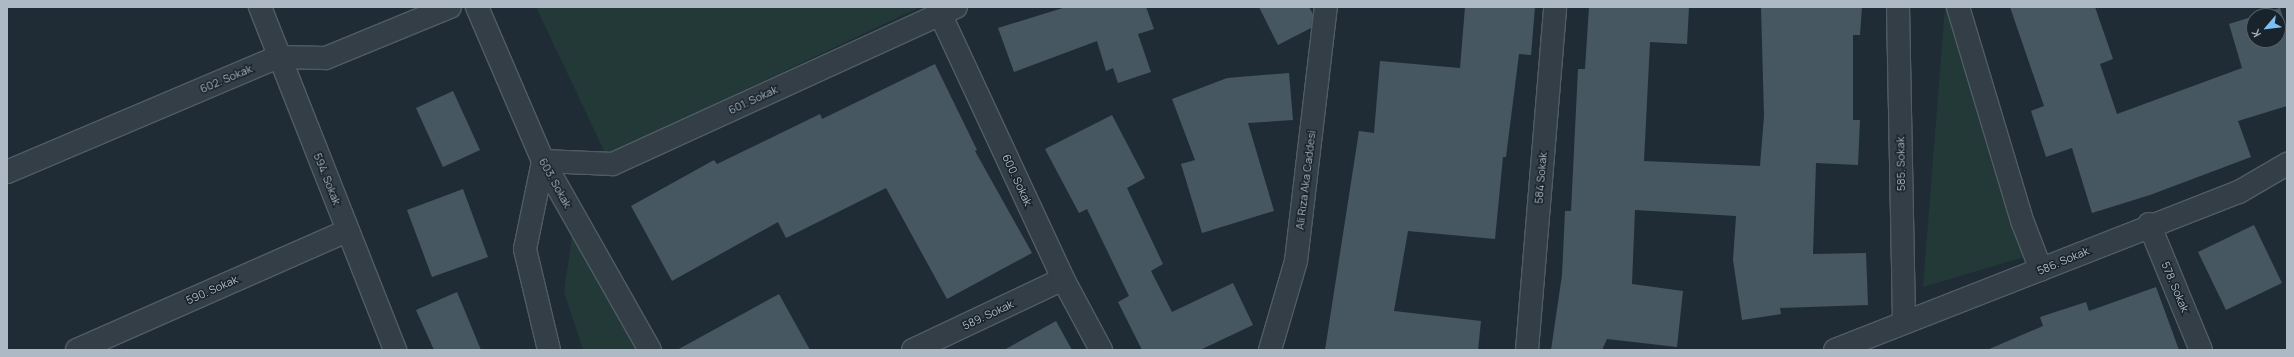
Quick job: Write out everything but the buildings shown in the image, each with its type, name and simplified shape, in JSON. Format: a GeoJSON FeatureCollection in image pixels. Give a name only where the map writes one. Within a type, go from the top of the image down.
{"type":"FeatureCollection","features":[{"type":"Feature","properties":{"kind":"street","name":"594. Sokak"},"geometry":{"type":"LineString","coordinates":[[260,7],[278,57],[395,350]]}},
{"type":"Feature","properties":{"kind":"street","name":"602. Sokak"},"geometry":{"type":"LineString","coordinates":[[7,172],[278,57],[326,58],[450,7]]}},
{"type":"Feature","properties":{"kind":"street","name":"603. Sokak"},"geometry":{"type":"LineString","coordinates":[[477,7],[543,161],[650,350]]}},
{"type":"Feature","properties":{"kind":"street","name":"Ali Rıza Aka Caddesi"},"geometry":{"type":"LineString","coordinates":[[1270,350],[1296,261],[1326,7]]}},
{"type":"Feature","properties":{"kind":"street","name":"584 Sokak"},"geometry":{"type":"LineString","coordinates":[[1527,350],[1555,7]]}},
{"type":"Feature","properties":{"kind":"street","name":"585. Sokak"},"geometry":{"type":"LineString","coordinates":[[1898,7],[1904,320]]}},
{"type":"Feature","properties":{"kind":"street"},"geometry":{"type":"LineString","coordinates":[[1958,7],[2023,224],[2041,270]]}},
{"type":"Feature","properties":{"kind":"street","name":"601. Sokak"},"geometry":{"type":"LineString","coordinates":[[543,161],[613,164],[944,9]]}},
{"type":"Feature","properties":{"kind":"street","name":"600. Sokak"},"geometry":{"type":"LineString","coordinates":[[944,9],[1063,279],[1101,350]]}},
{"type":"Feature","properties":{"kind":"street"},"geometry":{"type":"LineString","coordinates":[[543,161],[525,249],[550,350]]}},
{"type":"Feature","properties":{"kind":"street","name":"586. Sokak"},"geometry":{"type":"LineString","coordinates":[[1835,350],[1904,320],[2041,270],[2149,224],[2239,192],[2287,164]]}},
{"type":"Feature","properties":{"kind":"street","name":"578. Sokak"},"geometry":{"type":"LineString","coordinates":[[2149,224],[2201,350]]}},
{"type":"Feature","properties":{"kind":"street","name":"590. Sokak"},"geometry":{"type":"LineString","coordinates":[[77,350],[347,231]]}},
{"type":"Feature","properties":{"kind":"street","name":"589. Sokak"},"geometry":{"type":"LineString","coordinates":[[913,350],[1063,279]]}},
{"type":"Feature","properties":{"kind":"green space"},"geometry":{"type":"Polygon","coordinates":[[[536,7],[916,7],[916,9],[606,155],[536,7]]]}},
{"type":"Feature","properties":{"kind":"green space"},"geometry":{"type":"Polygon","coordinates":[[[1945,7],[1951,7],[2024,257],[1923,287],[1945,7]]]}},
{"type":"Feature","properties":{"kind":"green space"},"geometry":{"type":"Polygon","coordinates":[[[573,230],[638,350],[583,350],[564,292],[573,230]]]}}]}
